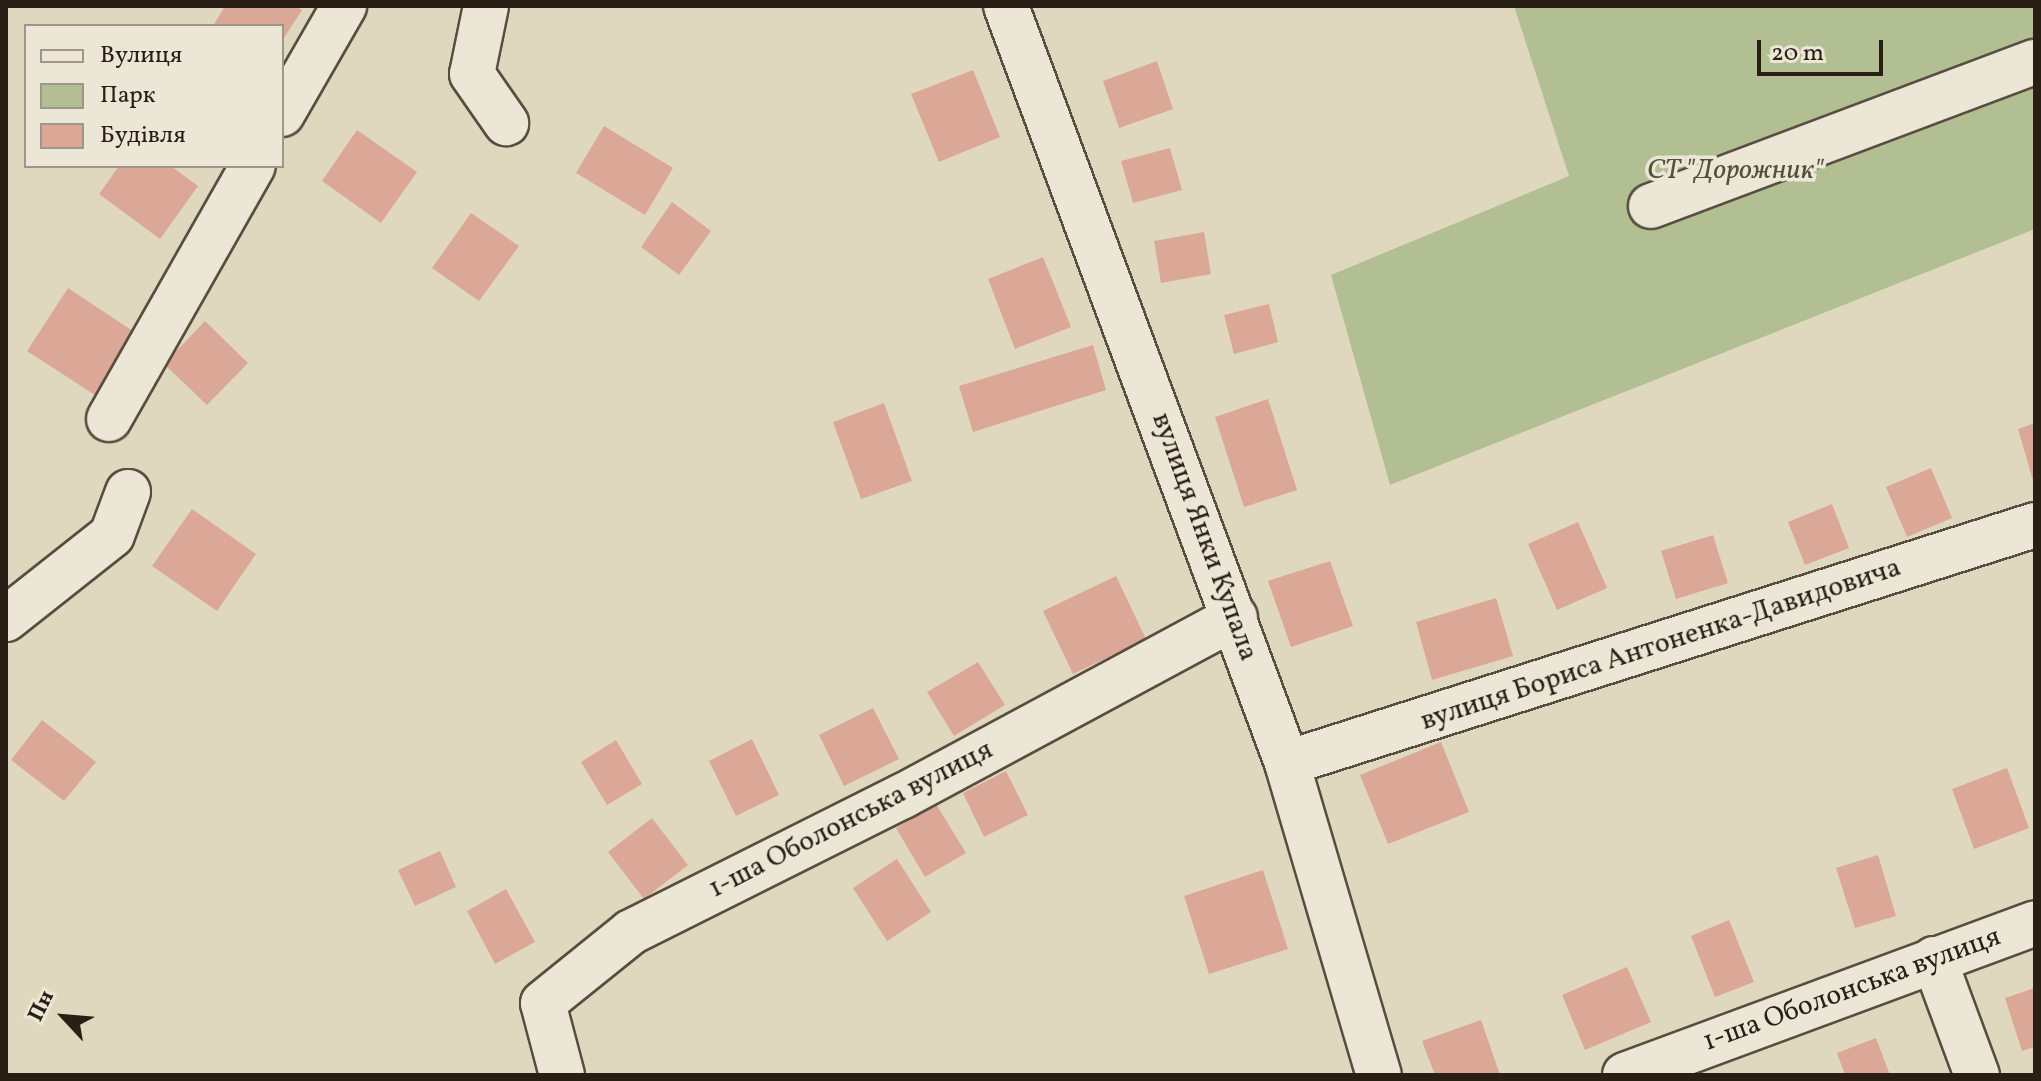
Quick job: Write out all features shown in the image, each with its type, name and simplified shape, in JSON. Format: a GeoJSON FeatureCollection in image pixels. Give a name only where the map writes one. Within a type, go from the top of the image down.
{"type":"FeatureCollection","features":[{"type":"Feature","properties":{"kind":"street"},"geometry":{"type":"LineString","coordinates":[[284,111],[344,6]]}},
{"type":"Feature","properties":{"kind":"street"},"geometry":{"type":"LineString","coordinates":[[486,6],[472,74],[506,123]]}},
{"type":"Feature","properties":{"kind":"street","name":"вулиця Янки Купала"},"geometry":{"type":"LineString","coordinates":[[1006,6],[1287,763],[1379,1075]]}},
{"type":"Feature","properties":{"kind":"street"},"geometry":{"type":"LineString","coordinates":[[1651,206],[2035,62]]}},
{"type":"Feature","properties":{"kind":"street"},"geometry":{"type":"LineString","coordinates":[[109,419],[252,168]]}},
{"type":"Feature","properties":{"kind":"street"},"geometry":{"type":"LineString","coordinates":[[6,619],[112,535],[128,492]]}},
{"type":"Feature","properties":{"kind":"street","name":"вулиця Бориса Антоненка-Давидовича"},"geometry":{"type":"LineString","coordinates":[[1287,763],[2035,525]]}},
{"type":"Feature","properties":{"kind":"street","name":"1-ша Оболонська вулиця"},"geometry":{"type":"LineString","coordinates":[[562,1075],[543,1003],[631,932],[903,796],[1235,617]]}},
{"type":"Feature","properties":{"kind":"street","name":"1-ша Оболонська вулиця"},"geometry":{"type":"LineString","coordinates":[[1625,1075],[2035,923]]}},
{"type":"Feature","properties":{"kind":"street"},"geometry":{"type":"LineString","coordinates":[[1934,959],[1977,1075]]}},
{"type":"Feature","properties":{"kind":"green space","name":"СТ \"Дорожник\""},"geometry":{"type":"Polygon","coordinates":[[[1514,6],[2035,6],[2035,229],[1390,485],[1331,275],[1569,176],[1514,6]]]}},
{"type":"Feature","properties":{"kind":"building"},"geometry":{"type":"Polygon","coordinates":[[[225,6],[296,6],[302,10],[284,38],[284,24],[214,24],[225,6]]]}},
{"type":"Feature","properties":{"kind":"building"},"geometry":{"type":"Polygon","coordinates":[[[1157,61],[1173,109],[1119,128],[1103,81],[1157,61]]]}},
{"type":"Feature","properties":{"kind":"building"},"geometry":{"type":"Polygon","coordinates":[[[973,70],[1000,137],[939,162],[911,94],[973,70]]]}},
{"type":"Feature","properties":{"kind":"building"},"geometry":{"type":"Polygon","coordinates":[[[604,126],[673,168],[645,215],[576,173],[604,126]]]}},
{"type":"Feature","properties":{"kind":"building"},"geometry":{"type":"Polygon","coordinates":[[[357,130],[417,172],[381,223],[322,181],[357,130]]]}},
{"type":"Feature","properties":{"kind":"building"},"geometry":{"type":"Polygon","coordinates":[[[1170,148],[1182,190],[1133,203],[1121,161],[1170,148]]]}},
{"type":"Feature","properties":{"kind":"building"},"geometry":{"type":"Polygon","coordinates":[[[118,168],[174,168],[198,186],[160,239],[99,194],[118,168]]]}},
{"type":"Feature","properties":{"kind":"building"},"geometry":{"type":"Polygon","coordinates":[[[672,202],[711,231],[679,275],[641,247],[672,202]]]}},
{"type":"Feature","properties":{"kind":"building"},"geometry":{"type":"Polygon","coordinates":[[[471,213],[519,246],[479,301],[432,268],[471,213]]]}},
{"type":"Feature","properties":{"kind":"building"},"geometry":{"type":"Polygon","coordinates":[[[1204,232],[1211,274],[1161,283],[1154,241],[1204,232]]]}},
{"type":"Feature","properties":{"kind":"building"},"geometry":{"type":"Polygon","coordinates":[[[1043,257],[1071,327],[1015,349],[988,279],[1043,257]]]}},
{"type":"Feature","properties":{"kind":"building"},"geometry":{"type":"Polygon","coordinates":[[[68,288],[139,335],[98,397],[27,351],[68,288]]]}},
{"type":"Feature","properties":{"kind":"building"},"geometry":{"type":"Polygon","coordinates":[[[1269,304],[1278,342],[1234,354],[1224,315],[1269,304]]]}},
{"type":"Feature","properties":{"kind":"building"},"geometry":{"type":"Polygon","coordinates":[[[205,321],[248,363],[207,405],[164,364],[205,321]]]}},
{"type":"Feature","properties":{"kind":"building"},"geometry":{"type":"Polygon","coordinates":[[[1093,345],[1106,390],[973,432],[959,386],[1093,345]]]}},
{"type":"Feature","properties":{"kind":"building"},"geometry":{"type":"Polygon","coordinates":[[[1268,399],[1297,490],[1244,507],[1215,417],[1268,399]]]}},
{"type":"Feature","properties":{"kind":"building"},"geometry":{"type":"Polygon","coordinates":[[[884,403],[912,481],[861,499],[833,422],[884,403]]]}},
{"type":"Feature","properties":{"kind":"building"},"geometry":{"type":"Polygon","coordinates":[[[2035,423],[2035,484],[2034,484],[2018,429],[2035,423]]]}},
{"type":"Feature","properties":{"kind":"building"},"geometry":{"type":"Polygon","coordinates":[[[1931,468],[1952,518],[1907,537],[1886,487],[1931,468]]]}},
{"type":"Feature","properties":{"kind":"building"},"geometry":{"type":"Polygon","coordinates":[[[1832,504],[1849,548],[1805,565],[1788,522],[1832,504]]]}},
{"type":"Feature","properties":{"kind":"building"},"geometry":{"type":"Polygon","coordinates":[[[192,509],[256,554],[217,611],[152,566],[192,509]]]}},
{"type":"Feature","properties":{"kind":"building"},"geometry":{"type":"Polygon","coordinates":[[[1578,522],[1607,588],[1557,610],[1528,544],[1578,522]]]}},
{"type":"Feature","properties":{"kind":"building"},"geometry":{"type":"Polygon","coordinates":[[[1713,535],[1728,583],[1676,599],[1661,551],[1713,535]]]}},
{"type":"Feature","properties":{"kind":"building"},"geometry":{"type":"Polygon","coordinates":[[[1330,561],[1353,626],[1291,647],[1268,581],[1330,561]]]}},
{"type":"Feature","properties":{"kind":"building"},"geometry":{"type":"Polygon","coordinates":[[[1116,576],[1146,639],[1073,674],[1043,611],[1116,576]]]}},
{"type":"Feature","properties":{"kind":"building"},"geometry":{"type":"Polygon","coordinates":[[[1496,598],[1513,656],[1432,680],[1416,622],[1496,598]]]}},
{"type":"Feature","properties":{"kind":"building"},"geometry":{"type":"Polygon","coordinates":[[[978,662],[1005,705],[954,736],[927,692],[978,662]]]}},
{"type":"Feature","properties":{"kind":"building"},"geometry":{"type":"Polygon","coordinates":[[[873,708],[899,759],[844,786],[819,735],[873,708]]]}},
{"type":"Feature","properties":{"kind":"building"},"geometry":{"type":"Polygon","coordinates":[[[42,720],[96,762],[64,801],[11,760],[42,720]]]}},
{"type":"Feature","properties":{"kind":"building"},"geometry":{"type":"Polygon","coordinates":[[[752,739],[779,795],[736,816],[709,761],[752,739]]]}},
{"type":"Feature","properties":{"kind":"building"},"geometry":{"type":"Polygon","coordinates":[[[616,740],[642,784],[607,805],[581,762],[616,740]]]}},
{"type":"Feature","properties":{"kind":"building"},"geometry":{"type":"Polygon","coordinates":[[[1441,742],[1469,812],[1388,844],[1360,775],[1441,742]]]}},
{"type":"Feature","properties":{"kind":"building"},"geometry":{"type":"Polygon","coordinates":[[[2007,768],[2029,828],[1974,849],[1952,789],[2007,768]]]}},
{"type":"Feature","properties":{"kind":"building"},"geometry":{"type":"Polygon","coordinates":[[[1006,771],[1028,815],[984,837],[963,793],[1006,771]]]}},
{"type":"Feature","properties":{"kind":"building"},"geometry":{"type":"Polygon","coordinates":[[[936,804],[966,853],[925,877],[896,828],[936,804]]]}},
{"type":"Feature","properties":{"kind":"building"},"geometry":{"type":"Polygon","coordinates":[[[652,818],[688,865],[644,899],[608,852],[652,818]]]}},
{"type":"Feature","properties":{"kind":"building"},"geometry":{"type":"Polygon","coordinates":[[[440,851],[456,887],[415,906],[398,870],[440,851]]]}},
{"type":"Feature","properties":{"kind":"building"},"geometry":{"type":"Polygon","coordinates":[[[1878,855],[1896,916],[1855,928],[1836,868],[1878,855]]]}},
{"type":"Feature","properties":{"kind":"building"},"geometry":{"type":"Polygon","coordinates":[[[897,859],[931,912],[887,941],[853,888],[897,859]]]}},
{"type":"Feature","properties":{"kind":"building"},"geometry":{"type":"Polygon","coordinates":[[[1263,870],[1288,949],[1209,974],[1184,896],[1263,870]]]}},
{"type":"Feature","properties":{"kind":"building"},"geometry":{"type":"Polygon","coordinates":[[[506,889],[535,942],[495,964],[467,911],[506,889]]]}},
{"type":"Feature","properties":{"kind":"building"},"geometry":{"type":"Polygon","coordinates":[[[1729,920],[1754,982],[1715,997],[1691,936],[1729,920]]]}},
{"type":"Feature","properties":{"kind":"building"},"geometry":{"type":"Polygon","coordinates":[[[1627,967],[1651,1022],[1585,1050],[1562,995],[1627,967]]]}},
{"type":"Feature","properties":{"kind":"building"},"geometry":{"type":"Polygon","coordinates":[[[2035,988],[2035,1047],[2022,1051],[2005,998],[2035,988]]]}},
{"type":"Feature","properties":{"kind":"building"},"geometry":{"type":"Polygon","coordinates":[[[1481,1020],[1500,1075],[1435,1075],[1422,1041],[1481,1020]]]}},
{"type":"Feature","properties":{"kind":"building"},"geometry":{"type":"Polygon","coordinates":[[[1876,1038],[1890,1075],[1845,1075],[1837,1053],[1876,1038]]]}}]}
